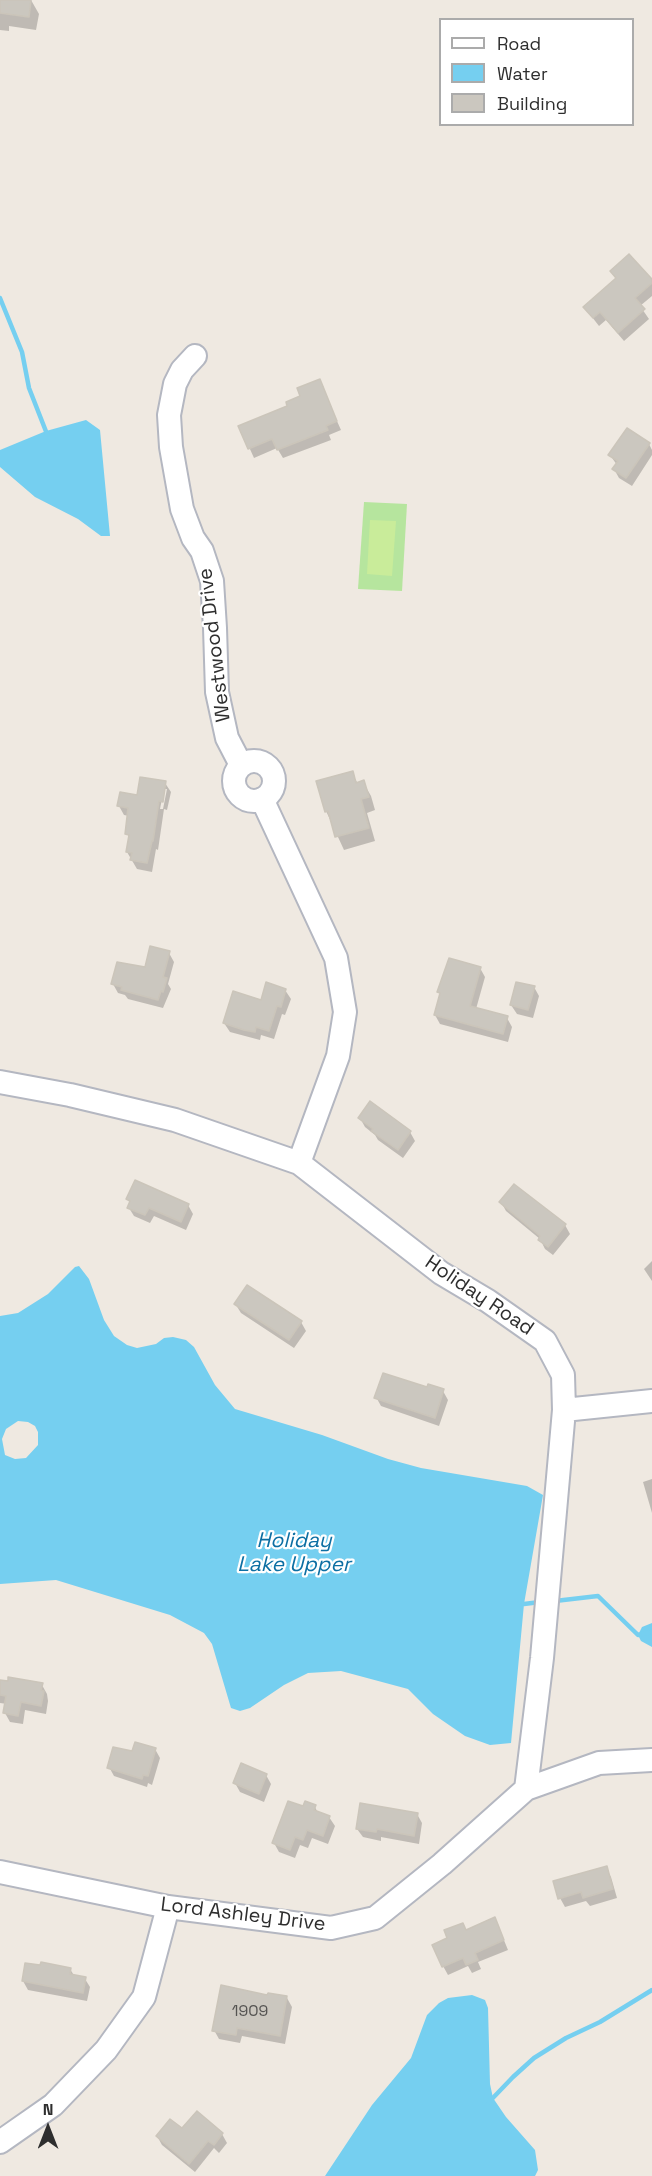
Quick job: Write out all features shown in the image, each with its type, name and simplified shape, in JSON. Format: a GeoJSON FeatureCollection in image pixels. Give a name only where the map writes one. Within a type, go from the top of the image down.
{"type":"FeatureCollection","features":[{"type":"Feature","properties":{"kind":"street","name":"Westwood Drive"},"geometry":{"type":"LineString","coordinates":[[195,356],[182,370],[175,384],[169,415],[171,447],[182,509],[190,531],[202,551],[212,581],[217,692],[227,738],[241,765]]}},
{"type":"Feature","properties":{"kind":"street"},"geometry":{"type":"LineString","coordinates":[[247,762],[261,762],[271,770],[274,783],[262,799],[255,801],[243,798],[235,788],[234,776],[241,765],[247,762]]}},
{"type":"Feature","properties":{"kind":"street"},"geometry":{"type":"LineString","coordinates":[[262,799],[336,958],[345,1012],[338,1056],[299,1162]]}},
{"type":"Feature","properties":{"kind":"street","name":"Holiday Road"},"geometry":{"type":"LineString","coordinates":[[0,1082],[70,1095],[175,1120],[299,1162],[441,1273],[488,1301],[545,1341],[562,1375],[564,1410],[542,1658],[526,1790]]}},
{"type":"Feature","properties":{"kind":"street"},"geometry":{"type":"LineString","coordinates":[[564,1410],[652,1401]]}},
{"type":"Feature","properties":{"kind":"street","name":"Lord Ashley Drive"},"geometry":{"type":"LineString","coordinates":[[0,1872],[168,1907],[331,1928],[375,1918],[442,1864],[526,1790],[598,1763],[652,1760]]}},
{"type":"Feature","properties":{"kind":"street"},"geometry":{"type":"LineString","coordinates":[[0,2142],[53,2104],[106,2050],[144,1997],[168,1907]]}},
{"type":"Feature","properties":{"kind":"green space"},"geometry":{"type":"Polygon","coordinates":[[[364,502],[407,504],[402,591],[358,589],[364,502]]]}},
{"type":"Feature","properties":{"kind":"green space"},"geometry":{"type":"Polygon","coordinates":[[[370,520],[396,521],[392,576],[367,574],[370,520]]]}},
{"type":"Feature","properties":{"kind":"water"},"geometry":{"type":"Polygon","coordinates":[[[86,420],[100,430],[110,536],[101,536],[78,519],[35,497],[0,467],[0,450],[46,431],[86,420]]]}},
{"type":"Feature","properties":{"kind":"water","name":"Holiday Lake Upper"},"geometry":{"type":"Polygon","coordinates":[[[79,1266],[89,1279],[104,1320],[114,1336],[127,1345],[137,1348],[156,1344],[164,1338],[173,1337],[186,1340],[194,1347],[215,1385],[235,1409],[322,1435],[388,1459],[421,1468],[527,1486],[543,1495],[524,1604],[511,1743],[490,1745],[465,1736],[433,1714],[408,1689],[341,1671],[308,1673],[284,1685],[250,1708],[240,1711],[231,1708],[212,1644],[204,1633],[170,1615],[56,1580],[0,1584],[0,1316],[18,1313],[48,1294],[75,1267],[79,1266]],[[18,1421],[6,1429],[2,1439],[5,1455],[15,1459],[26,1458],[38,1445],[38,1432],[35,1426],[28,1422],[18,1421]]]}},
{"type":"Feature","properties":{"kind":"water"},"geometry":{"type":"Polygon","coordinates":[[[652,1623],[652,1647],[641,1641],[638,1635],[642,1627],[652,1623]]]}},
{"type":"Feature","properties":{"kind":"water"},"geometry":{"type":"Polygon","coordinates":[[[472,1995],[485,2000],[488,2008],[490,2084],[493,2098],[506,2117],[535,2150],[538,2170],[535,2176],[325,2176],[372,2105],[411,2058],[427,2015],[448,1998],[472,1995]]]}},
{"type":"Feature","properties":{"kind":"building"},"geometry":{"type":"Polygon","coordinates":[[[0,0],[31,0],[29,17],[0,13],[0,0]]]}},
{"type":"Feature","properties":{"kind":"building"},"geometry":{"type":"Polygon","coordinates":[[[629,254],[652,279],[652,283],[635,298],[645,309],[618,333],[600,312],[593,318],[583,307],[616,278],[610,271],[629,254]]]}},
{"type":"Feature","properties":{"kind":"building"},"geometry":{"type":"Polygon","coordinates":[[[320,379],[337,421],[326,426],[328,430],[277,450],[272,439],[248,449],[238,426],[287,406],[286,402],[300,396],[297,388],[320,379]]]}},
{"type":"Feature","properties":{"kind":"building"},"geometry":{"type":"Polygon","coordinates":[[[627,428],[650,443],[626,478],[612,469],[618,461],[608,455],[627,428]]]}},
{"type":"Feature","properties":{"kind":"building"},"geometry":{"type":"Polygon","coordinates":[[[353,771],[356,783],[364,780],[369,797],[361,799],[369,828],[335,837],[316,781],[353,771]]]}},
{"type":"Feature","properties":{"kind":"building"},"geometry":{"type":"Polygon","coordinates":[[[140,777],[166,781],[163,802],[159,801],[147,863],[130,860],[132,853],[126,852],[129,835],[125,834],[128,808],[117,806],[120,792],[137,795],[140,777]]]}},
{"type":"Feature","properties":{"kind":"building"},"geometry":{"type":"Polygon","coordinates":[[[150,946],[170,951],[163,977],[167,978],[158,1000],[121,990],[122,987],[111,984],[117,962],[145,967],[150,946]]]}},
{"type":"Feature","properties":{"kind":"building"},"geometry":{"type":"Polygon","coordinates":[[[449,958],[481,967],[470,1006],[508,1016],[503,1034],[434,1015],[440,993],[437,992],[449,958]]]}},
{"type":"Feature","properties":{"kind":"building"},"geometry":{"type":"Polygon","coordinates":[[[266,982],[286,989],[281,1007],[277,1006],[269,1031],[256,1027],[255,1032],[223,1023],[233,991],[261,1000],[266,982]]]}},
{"type":"Feature","properties":{"kind":"building"},"geometry":{"type":"Polygon","coordinates":[[[516,982],[535,986],[528,1010],[510,1005],[516,982]]]}},
{"type":"Feature","properties":{"kind":"building"},"geometry":{"type":"Polygon","coordinates":[[[370,1101],[411,1131],[398,1150],[371,1131],[373,1129],[358,1118],[370,1101]]]}},
{"type":"Feature","properties":{"kind":"building"},"geometry":{"type":"Polygon","coordinates":[[[135,1180],[189,1204],[181,1222],[149,1208],[145,1215],[127,1208],[130,1201],[126,1199],[135,1180]]]}},
{"type":"Feature","properties":{"kind":"building"},"geometry":{"type":"Polygon","coordinates":[[[514,1184],[566,1224],[548,1247],[538,1240],[540,1236],[499,1202],[514,1184]]]}},
{"type":"Feature","properties":{"kind":"building"},"geometry":{"type":"Polygon","coordinates":[[[247,1285],[302,1321],[289,1340],[234,1304],[247,1285]]]}},
{"type":"Feature","properties":{"kind":"building"},"geometry":{"type":"Polygon","coordinates":[[[383,1373],[427,1387],[428,1384],[444,1389],[435,1418],[374,1398],[383,1373]]]}},
{"type":"Feature","properties":{"kind":"building"},"geometry":{"type":"Polygon","coordinates":[[[8,1677],[43,1683],[41,1706],[21,1702],[18,1716],[3,1713],[6,1696],[0,1695],[0,1680],[8,1681],[8,1677]]]}},
{"type":"Feature","properties":{"kind":"building"},"geometry":{"type":"Polygon","coordinates":[[[135,1742],[156,1748],[148,1776],[143,1775],[142,1779],[107,1768],[113,1747],[132,1751],[135,1742]]]}},
{"type":"Feature","properties":{"kind":"building"},"geometry":{"type":"Polygon","coordinates":[[[241,1763],[267,1774],[259,1794],[233,1783],[241,1763]]]}},
{"type":"Feature","properties":{"kind":"building"},"geometry":{"type":"Polygon","coordinates":[[[288,1801],[303,1806],[305,1801],[316,1805],[314,1810],[330,1816],[323,1836],[307,1830],[303,1840],[295,1837],[290,1850],[272,1843],[288,1801]]]}},
{"type":"Feature","properties":{"kind":"building"},"geometry":{"type":"Polygon","coordinates":[[[360,1803],[418,1813],[414,1836],[377,1829],[376,1832],[356,1829],[360,1803]]]}},
{"type":"Feature","properties":{"kind":"building"},"geometry":{"type":"Polygon","coordinates":[[[607,1866],[613,1889],[583,1898],[581,1892],[558,1899],[553,1881],[607,1866]]]}},
{"type":"Feature","properties":{"kind":"building"},"geometry":{"type":"Polygon","coordinates":[[[495,1917],[504,1940],[475,1953],[478,1960],[466,1965],[463,1958],[442,1967],[432,1945],[447,1938],[444,1930],[463,1923],[466,1930],[495,1917]]]}},
{"type":"Feature","properties":{"kind":"building"},"geometry":{"type":"Polygon","coordinates":[[[41,1962],[71,1968],[70,1974],[86,1977],[83,1993],[22,1981],[25,1963],[40,1965],[41,1962]]]}},
{"type":"Feature","properties":{"kind":"building"},"geometry":{"type":"Polygon","coordinates":[[[221,1985],[267,1995],[268,1993],[287,1996],[280,2036],[237,2028],[236,2035],[212,2031],[221,1985]]]}},
{"type":"Feature","properties":{"kind":"building"},"geometry":{"type":"Polygon","coordinates":[[[197,2111],[223,2133],[214,2145],[208,2141],[189,2164],[156,2136],[170,2119],[182,2128],[197,2111]]]}},
{"type":"Feature","properties":{"kind":"waterway"},"geometry":{"type":"LineString","coordinates":[[0,298],[22,352],[29,388],[47,434]]}},
{"type":"Feature","properties":{"kind":"waterway"},"geometry":{"type":"LineString","coordinates":[[555,1601],[598,1596],[638,1635],[652,1632]]}},
{"type":"Feature","properties":{"kind":"waterway"},"geometry":{"type":"LineString","coordinates":[[520,1602],[524,1604],[540,1602]]}},
{"type":"Feature","properties":{"kind":"waterway"},"geometry":{"type":"LineString","coordinates":[[489,2102],[534,2058],[652,1990]]}}]}
